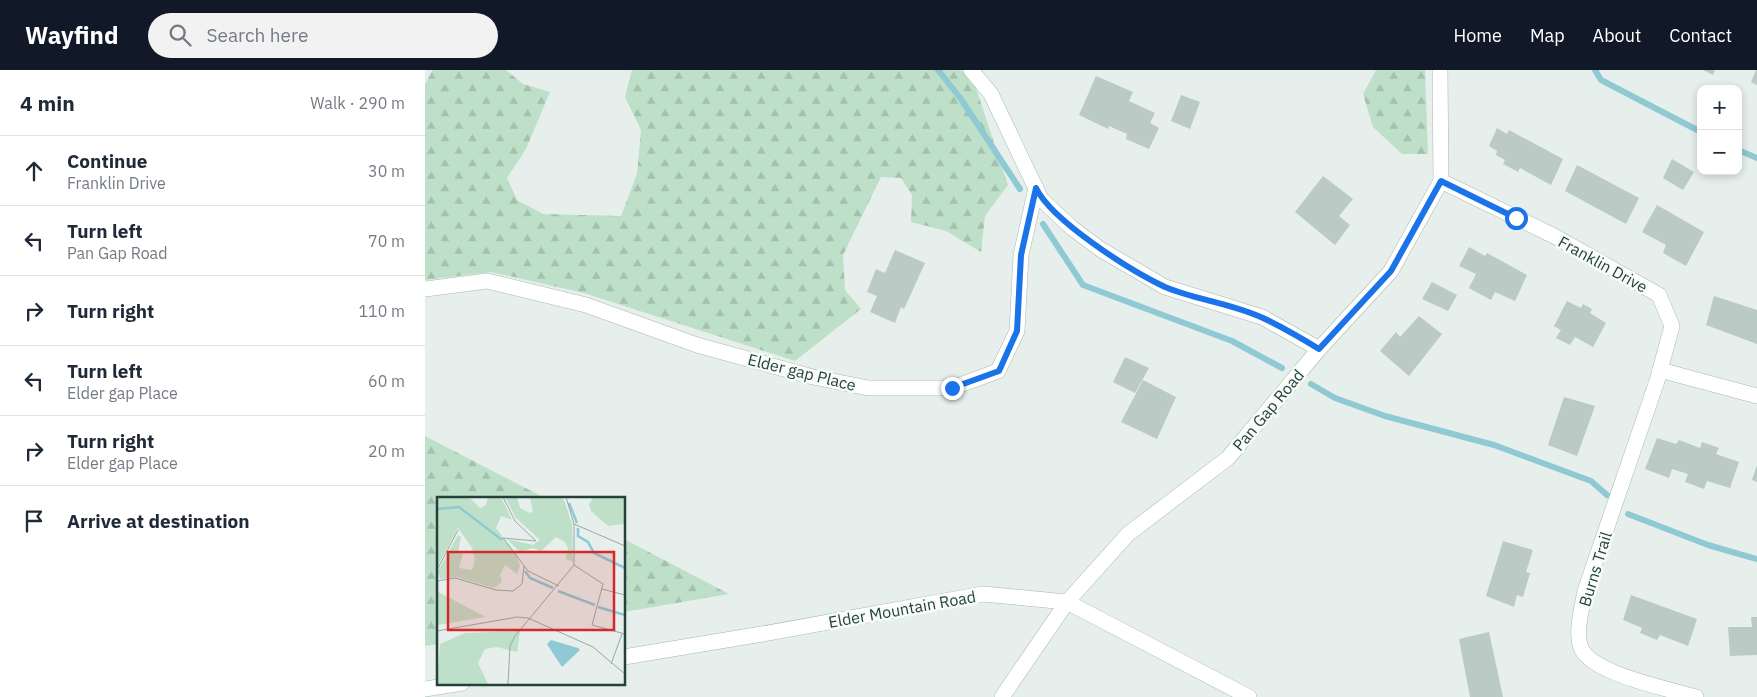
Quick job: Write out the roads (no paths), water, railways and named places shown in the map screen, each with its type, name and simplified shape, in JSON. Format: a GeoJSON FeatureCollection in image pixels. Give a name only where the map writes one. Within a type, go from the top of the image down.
{"type":"FeatureCollection","features":[{"type":"Feature","properties":{"kind":"street"},"geometry":{"type":"LineString","coordinates":[[971,70],[991,94],[1041,199],[1072,228],[1100,249],[1165,287],[1262,317],[1319,349]]}},
{"type":"Feature","properties":{"kind":"street","name":"Pan Gap Road"},"geometry":{"type":"LineString","coordinates":[[1002,697],[1067,602],[1128,534],[1228,458],[1319,349],[1391,271],[1441,181],[1440,70]]}},
{"type":"Feature","properties":{"kind":"street","name":"Franklin Drive"},"geometry":{"type":"LineString","coordinates":[[1441,181],[1554,236],[1659,295],[1672,326],[1661,370]]}},
{"type":"Feature","properties":{"kind":"street","name":"Elder gap Place"},"geometry":{"type":"LineString","coordinates":[[425,289],[487,281],[586,305],[697,345],[813,377],[868,388],[952,388],[999,371],[1017,331],[1021,255],[1036,188]]}},
{"type":"Feature","properties":{"kind":"street"},"geometry":{"type":"LineString","coordinates":[[1661,370],[1757,396]]}},
{"type":"Feature","properties":{"kind":"street","name":"Burns Trail"},"geometry":{"type":"LineString","coordinates":[[1661,370],[1585,591],[1579,626],[1580,646],[1586,656],[1611,671],[1696,697]]}},
{"type":"Feature","properties":{"kind":"street","name":"Elder Mountain Road"},"geometry":{"type":"LineString","coordinates":[[625,657],[983,594],[1067,602],[1249,697]]}},
{"type":"Feature","properties":{"kind":"street"},"geometry":{"type":"LineString","coordinates":[[425,689],[455,684]]}},
{"type":"Feature","properties":{"kind":"waterway"},"geometry":{"type":"LineString","coordinates":[[938,70],[961,99],[1020,189]]}},
{"type":"Feature","properties":{"kind":"waterway"},"geometry":{"type":"LineString","coordinates":[[1595,70],[1601,80],[1697,130]]}},
{"type":"Feature","properties":{"kind":"waterway"},"geometry":{"type":"LineString","coordinates":[[1742,152],[1757,158]]}},
{"type":"Feature","properties":{"kind":"waterway"},"geometry":{"type":"LineString","coordinates":[[1043,224],[1083,285],[1232,341],[1282,368]]}},
{"type":"Feature","properties":{"kind":"waterway"},"geometry":{"type":"LineString","coordinates":[[1311,384],[1335,398],[1385,416],[1494,445],[1591,481],[1607,495]]}},
{"type":"Feature","properties":{"kind":"waterway"},"geometry":{"type":"LineString","coordinates":[[1628,514],[1708,545],[1757,559]]}}]}
